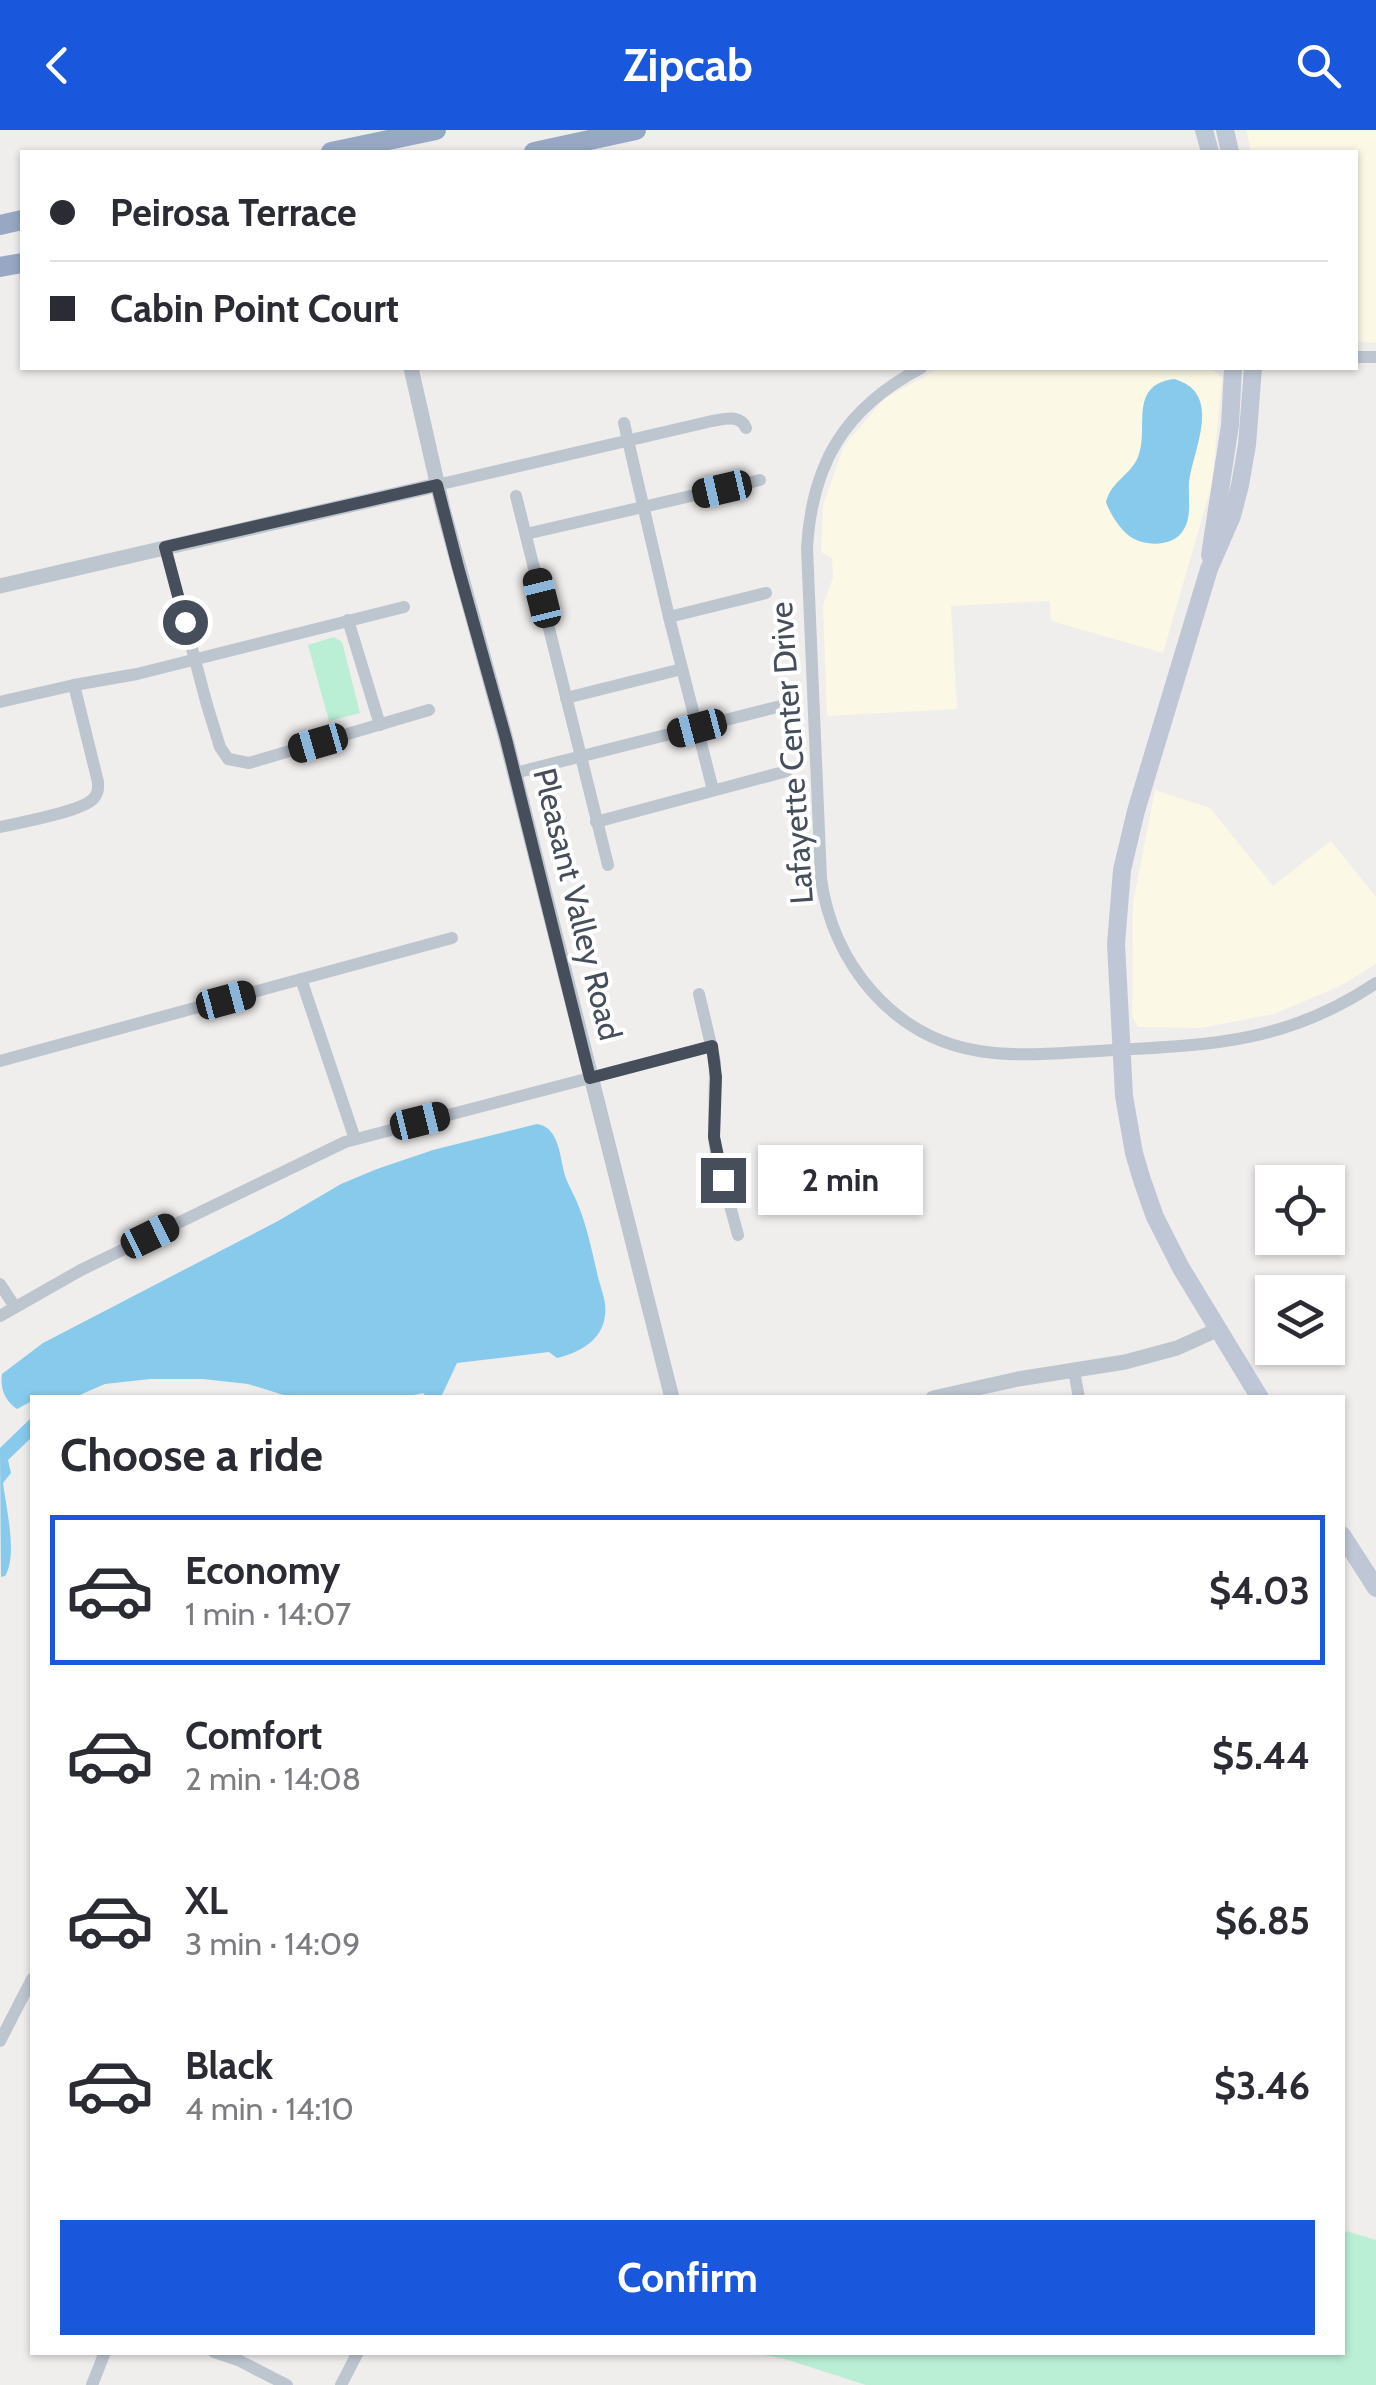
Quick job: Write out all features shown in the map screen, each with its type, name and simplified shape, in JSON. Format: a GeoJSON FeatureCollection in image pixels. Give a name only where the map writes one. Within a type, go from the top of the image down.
{"type":"FeatureCollection","features":[{"type":"Feature","properties":{"kind":"highway"},"geometry":{"type":"LineString","coordinates":[[340,150],[436,130]]}},
{"type":"Feature","properties":{"kind":"highway"},"geometry":{"type":"LineString","coordinates":[[543,150],[636,130]]}},
{"type":"Feature","properties":{"kind":"main road"},"geometry":{"type":"LineString","coordinates":[[1209,568],[1230,426],[1233,370]]}},
{"type":"Feature","properties":{"kind":"main road"},"geometry":{"type":"LineString","coordinates":[[1253,370],[1240,484],[1232,516],[1209,568],[1136,810],[1122,870],[1116,944],[1124,1096],[1142,1180],[1167,1243],[1258,1395]]}},
{"type":"Feature","properties":{"kind":"main road"},"geometry":{"type":"LineString","coordinates":[[1345,1540],[1376,1588]]}},
{"type":"Feature","properties":{"kind":"street","name":"Pleasant Valley Road"},"geometry":{"type":"LineString","coordinates":[[411,370],[437,485],[515,774],[671,1395]]}},
{"type":"Feature","properties":{"kind":"street","name":"Lafayette Center Drive"},"geometry":{"type":"LineString","coordinates":[[917,370],[880,392],[840,434],[818,478],[809,517],[807,548],[821,879],[830,922],[848,962],[869,990],[902,1020],[933,1037],[1001,1054],[1202,1046],[1257,1036],[1310,1020],[1376,983]]}},
{"type":"Feature","properties":{"kind":"street"},"geometry":{"type":"LineString","coordinates":[[0,586],[726,419],[738,419],[746,428]]}},
{"type":"Feature","properties":{"kind":"street"},"geometry":{"type":"LineString","coordinates":[[624,423],[713,790]]}},
{"type":"Feature","properties":{"kind":"street"},"geometry":{"type":"LineString","coordinates":[[526,534],[760,480]]}},
{"type":"Feature","properties":{"kind":"street"},"geometry":{"type":"LineString","coordinates":[[516,496],[608,865]]}},
{"type":"Feature","properties":{"kind":"street"},"geometry":{"type":"LineString","coordinates":[[165,547],[194,660],[220,747],[228,759],[249,763],[430,710]]}},
{"type":"Feature","properties":{"kind":"street"},"geometry":{"type":"LineString","coordinates":[[669,617],[766,593]]}},
{"type":"Feature","properties":{"kind":"street"},"geometry":{"type":"LineString","coordinates":[[0,702],[137,674],[404,606]]}},
{"type":"Feature","properties":{"kind":"street"},"geometry":{"type":"LineString","coordinates":[[348,620],[380,724]]}},
{"type":"Feature","properties":{"kind":"street"},"geometry":{"type":"LineString","coordinates":[[566,698],[682,669]]}},
{"type":"Feature","properties":{"kind":"street"},"geometry":{"type":"LineString","coordinates":[[0,827],[72,809],[91,802],[95,796],[98,782],[74,685]]}},
{"type":"Feature","properties":{"kind":"street"},"geometry":{"type":"LineString","coordinates":[[515,774],[780,706]]}},
{"type":"Feature","properties":{"kind":"street"},"geometry":{"type":"LineString","coordinates":[[596,822],[788,771]]}},
{"type":"Feature","properties":{"kind":"street"},"geometry":{"type":"LineString","coordinates":[[0,1061],[452,938]]}},
{"type":"Feature","properties":{"kind":"street"},"geometry":{"type":"LineString","coordinates":[[300,979],[354,1139]]}},
{"type":"Feature","properties":{"kind":"street"},"geometry":{"type":"LineString","coordinates":[[699,994],[716,1077],[716,1154],[738,1234]]}},
{"type":"Feature","properties":{"kind":"street"},"geometry":{"type":"LineString","coordinates":[[0,1316],[82,1270],[354,1139],[712,1046]]}},
{"type":"Feature","properties":{"kind":"street"},"geometry":{"type":"LineString","coordinates":[[0,1284],[14,1307]]}},
{"type":"Feature","properties":{"kind":"street"},"geometry":{"type":"LineString","coordinates":[[950,1395],[1158,1354],[1218,1329]]}},
{"type":"Feature","properties":{"kind":"street"},"geometry":{"type":"LineString","coordinates":[[1074,1371],[1078,1395]]}},
{"type":"Feature","properties":{"kind":"street"},"geometry":{"type":"LineString","coordinates":[[0,2040],[30,1983]]}},
{"type":"Feature","properties":{"kind":"street"},"geometry":{"type":"LineString","coordinates":[[92,2385],[104,2355]]}},
{"type":"Feature","properties":{"kind":"street"},"geometry":{"type":"LineString","coordinates":[[223,2355],[287,2385]]}},
{"type":"Feature","properties":{"kind":"street"},"geometry":{"type":"LineString","coordinates":[[341,2385],[356,2355]]}},
{"type":"Feature","properties":{"kind":"shaded area"},"geometry":{"type":"Polygon","coordinates":[[[1246,130],[1376,130],[1376,343],[1358,341],[1358,150],[1251,150],[1246,130]]]}},
{"type":"Feature","properties":{"kind":"shaded area"},"geometry":{"type":"Polygon","coordinates":[[[936,370],[1213,370],[1222,378],[1212,484],[1163,653],[1051,621],[1050,601],[951,606],[957,709],[827,716],[823,605],[833,578],[832,558],[821,552],[823,505],[844,446],[884,399],[936,370]]]}},
{"type":"Feature","properties":{"kind":"shaded area"},"geometry":{"type":"Polygon","coordinates":[[[1155,790],[1210,808],[1273,886],[1331,841],[1376,897],[1376,964],[1340,986],[1274,1014],[1201,1028],[1138,1027],[1132,1016],[1133,903],[1155,790]]]}},
{"type":"Feature","properties":{"kind":"green space"},"geometry":{"type":"Polygon","coordinates":[[[334,637],[342,642],[360,713],[329,721],[308,645],[334,637]]]}},
{"type":"Feature","properties":{"kind":"green space"},"geometry":{"type":"Polygon","coordinates":[[[1346,2231],[1376,2240],[1376,2385],[866,2385],[764,2355],[1345,2355],[1346,2231]]]}},
{"type":"Feature","properties":{"kind":"water"},"geometry":{"type":"Polygon","coordinates":[[[1174,379],[1198,396],[1202,423],[1184,529],[1173,540],[1150,543],[1128,535],[1106,502],[1112,488],[1138,457],[1145,399],[1159,383],[1174,379]]]}},
{"type":"Feature","properties":{"kind":"water"},"geometry":{"type":"Polygon","coordinates":[[[537,1124],[551,1132],[584,1220],[604,1300],[603,1324],[595,1338],[574,1353],[557,1358],[549,1352],[457,1363],[442,1395],[284,1395],[248,1384],[203,1379],[150,1379],[105,1384],[80,1395],[30,1395],[30,1402],[17,1409],[4,1394],[2,1374],[43,1343],[341,1184],[433,1150],[537,1124]]]}},
{"type":"Feature","properties":{"kind":"water"},"geometry":{"type":"Polygon","coordinates":[[[30,1419],[30,1439],[8,1460],[11,1473],[3,1483],[11,1556],[5,1576],[1,1577],[0,1448],[30,1419]]]}},
{"type":"Feature","properties":{"kind":"route"},"geometry":{"type":"LineString","coordinates":[[185,622],[165,547],[437,485],[506,739],[590,1078],[712,1046],[716,1062],[714,1137],[723,1180]]}}]}
